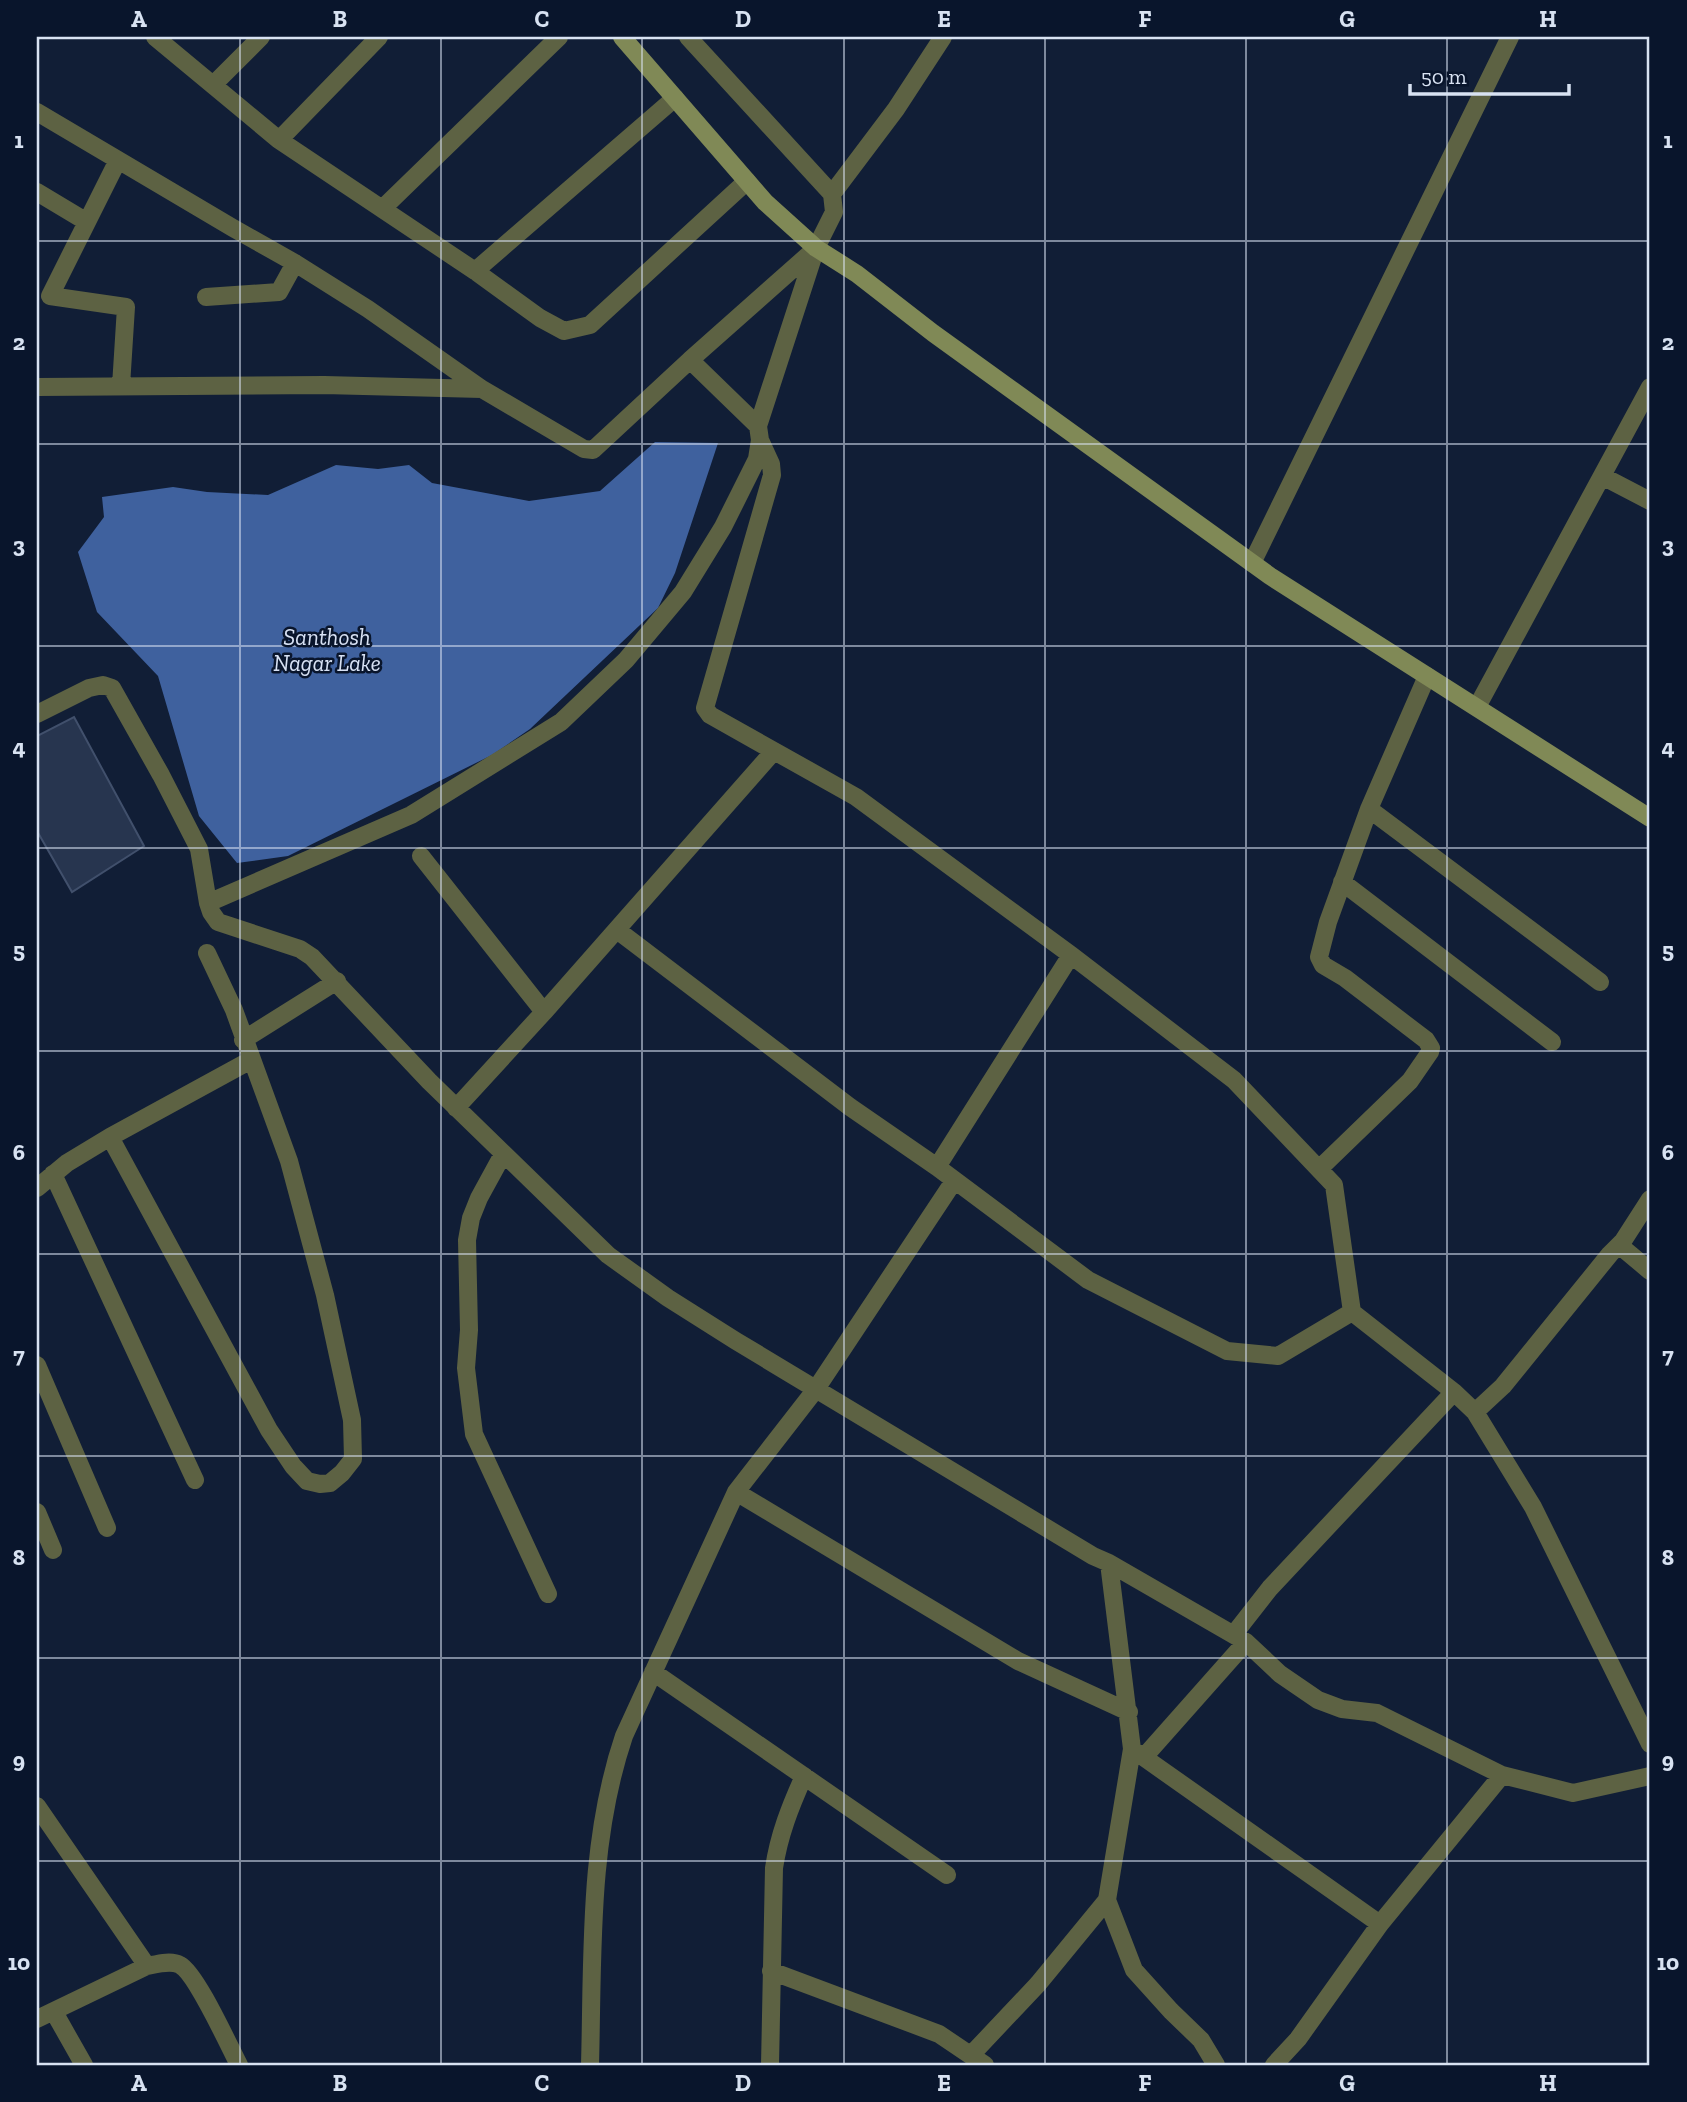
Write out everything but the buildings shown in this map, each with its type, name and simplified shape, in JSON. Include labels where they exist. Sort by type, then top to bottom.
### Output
[{"type":"street","points":[[155,37],[279,140],[475,271],[540,318],[564,331],[590,325],[747,181]]},
{"type":"street","points":[[213,85],[261,37]]},
{"type":"street","points":[[279,140],[379,37]]},
{"type":"street","points":[[382,209],[559,37]]},
{"type":"street","points":[[622,37],[765,202],[816,248],[857,274],[933,333],[1252,563],[1650,818]]},
{"type":"street","points":[[208,903],[411,815],[561,722],[626,660],[683,592],[723,527],[757,458],[759,433],[816,248],[834,212],[832,194],[688,37]]},
{"type":"street","points":[[832,194],[895,109],[943,37]]},
{"type":"street","points":[[1252,563],[1510,37]]},
{"type":"street","points":[[475,271],[674,98]]},
{"type":"street","points":[[37,112],[295,263],[368,309],[482,389],[584,450],[593,450],[816,248]]},
{"type":"street","points":[[118,160],[50,296],[126,307],[121,386]]},
{"type":"street","points":[[37,192],[86,222]]},
{"type":"street","points":[[206,297],[279,292],[295,263]]},
{"type":"street","points":[[690,360],[759,433],[771,464],[772,475],[705,708],[710,715],[856,797],[1071,955],[1234,1080],[1334,1185],[1352,1312],[1454,1392],[1475,1412],[1532,1507],[1650,1744]]},
{"type":"street","points":[[37,387],[324,385],[482,389]]},
{"type":"street","points":[[1477,708],[1650,387]]},
{"type":"street","points":[[1602,476],[1650,501]]},
{"type":"street","points":[[1319,1169],[1410,1081],[1430,1055],[1431,1048],[1426,1040],[1320,961],[1320,950],[1369,809],[1427,676]]},
{"type":"street","points":[[37,714],[89,688],[103,685],[112,688],[199,849],[208,903],[218,922],[300,949],[312,957],[429,1082],[608,1255],[668,1298],[1093,1556],[1240,1638],[1280,1674],[1318,1700],[1342,1709],[1377,1713],[1502,1775],[1573,1793],[1650,1776]]},
{"type":"street","points":[[456,1108],[774,751]]},
{"type":"street","points":[[1369,809],[1600,982]]},
{"type":"street","points":[[421,856],[544,1012]]},
{"type":"street","points":[[1342,882],[1552,1042]]},
{"type":"street","points":[[617,930],[850,1107],[937,1167],[1088,1280],[1227,1351],[1279,1356],[1352,1312]]},
{"type":"street","points":[[110,1137],[269,1430],[293,1466],[307,1480],[320,1484],[330,1482],[342,1473],[353,1459],[352,1420],[326,1295],[289,1161],[234,1010],[207,953]]},
{"type":"street","points":[[937,1167],[1071,955]]},
{"type":"street","points":[[243,1040],[337,981]]},
{"type":"street","points":[[37,1188],[52,1174],[110,1137],[251,1060]]},
{"type":"street","points":[[503,1154],[479,1198],[471,1218],[467,1240],[469,1330],[466,1368],[474,1434],[548,1594]]},
{"type":"street","points":[[52,1174],[195,1480]]},
{"type":"street","points":[[590,2065],[596,1872],[612,1770],[624,1736],[736,1492],[816,1389],[954,1181]]},
{"type":"street","points":[[1475,1412],[1503,1386],[1619,1245],[1650,1199]]},
{"type":"street","points":[[1619,1245],[1650,1271]]},
{"type":"street","points":[[37,1364],[107,1528]]},
{"type":"street","points":[[1138,1753],[1240,1638],[1270,1588],[1454,1392]]},
{"type":"street","points":[[736,1492],[1018,1661],[1129,1712]]},
{"type":"street","points":[[37,1512],[53,1550]]},
{"type":"street","points":[[771,1971],[939,2034],[978,2060],[1107,1900],[1138,1753],[1129,1712],[1109,1563]]},
{"type":"street","points":[[653,1672],[947,1875]]},
{"type":"street","points":[[1138,1753],[1380,1924]]},
{"type":"street","points":[[1274,2065],[1298,2039],[1380,1924],[1502,1775]]},
{"type":"street","points":[[770,2065],[774,1868],[779,1839],[804,1776]]},
{"type":"street","points":[[37,1806],[147,1966]]},
{"type":"street","points":[[1107,1900],[1134,1970],[1201,2040],[1216,2065]]},
{"type":"street","points":[[83,2065],[42,2015],[147,1966],[164,1962],[180,1965],[192,1976],[239,2065]]},
{"type":"water","name":"Santhosh Nagar Lake","points":[[655,442],[718,443],[675,573],[658,608],[530,729],[492,755],[288,856],[237,863],[199,816],[158,676],[97,612],[78,552],[104,517],[102,497],[173,487],[207,492],[268,495],[336,465],[378,469],[409,465],[432,483],[529,501],[600,491]]}]
